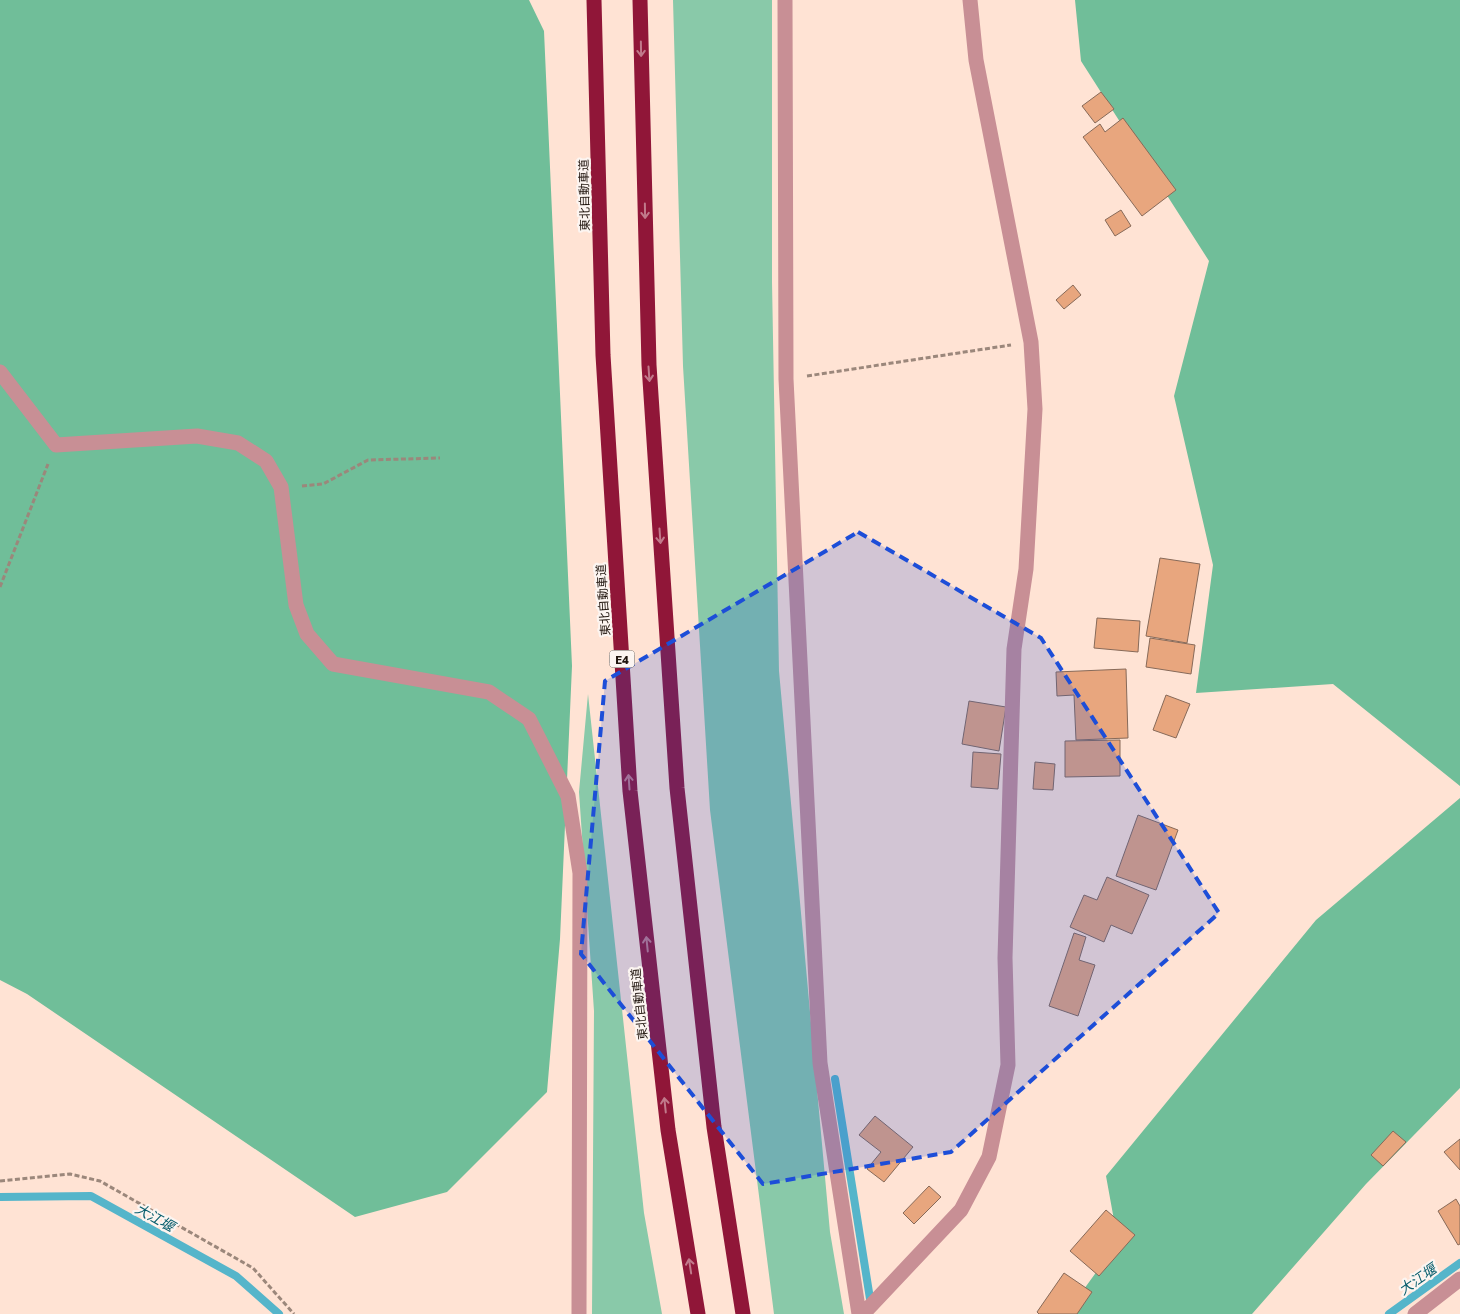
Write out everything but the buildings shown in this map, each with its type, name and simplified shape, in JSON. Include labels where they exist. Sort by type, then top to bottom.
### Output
[{"type":"highway","name":"東北自動車道","points":[[594,0],[603,355],[630,791],[668,1130],[698,1314]]},
{"type":"highway","points":[[640,0],[648,365],[677,788],[714,1127],[744,1314]]},
{"type":"street","points":[[785,0],[786,379],[820,1063],[858,1314]]},
{"type":"street","points":[[863,1314],[961,1210],[989,1157],[1008,1065],[1006,958],[1014,659],[1026,569],[1035,418],[1031,342],[976,60],[970,0]]},
{"type":"street","points":[[0,372],[56,445],[197,436],[238,444],[266,461],[281,487],[296,605],[307,634],[332,664],[489,692],[529,719],[568,796],[580,873],[579,1314]]},
{"type":"street","points":[[1415,1314],[1460,1278]]},
{"type":"path","points":[[786,379],[1031,342]]},
{"type":"path","points":[[0,587],[56,445]]},
{"type":"path","points":[[281,487],[323,484],[368,460],[440,458]]},
{"type":"path","points":[[0,1181],[70,1174],[100,1181],[254,1268],[294,1314]]},
{"type":"highlighted area","points":[[858,532],[1041,638],[1219,913],[951,1152],[763,1184],[581,954],[605,681]]},
{"type":"green space","points":[[0,0],[529,0],[544,31],[572,666],[560,939],[547,1092],[447,1192],[355,1217],[27,994],[0,980]]},
{"type":"green space","points":[[673,0],[772,0],[772,282],[779,671],[830,1232],[844,1314],[774,1314],[710,810],[683,366]]},
{"type":"green space","points":[[1075,0],[1460,0],[1460,786],[1333,684],[1196,693],[1213,565],[1174,396],[1209,261],[1081,61]]},
{"type":"green space","points":[[588,694],[644,1213],[662,1314],[592,1314],[594,1011],[579,792]]},
{"type":"green space","points":[[1460,798],[1460,1088],[1366,1184],[1252,1314],[1066,1314],[1118,1242],[1106,1176],[1316,920]]},
{"type":"waterway","points":[[835,1079],[871,1305]]},
{"type":"waterway","name":"大江堰","points":[[0,1197],[91,1196],[236,1276],[279,1314]]},
{"type":"waterway","name":"大江堰","points":[[1389,1314],[1460,1263]]}]
